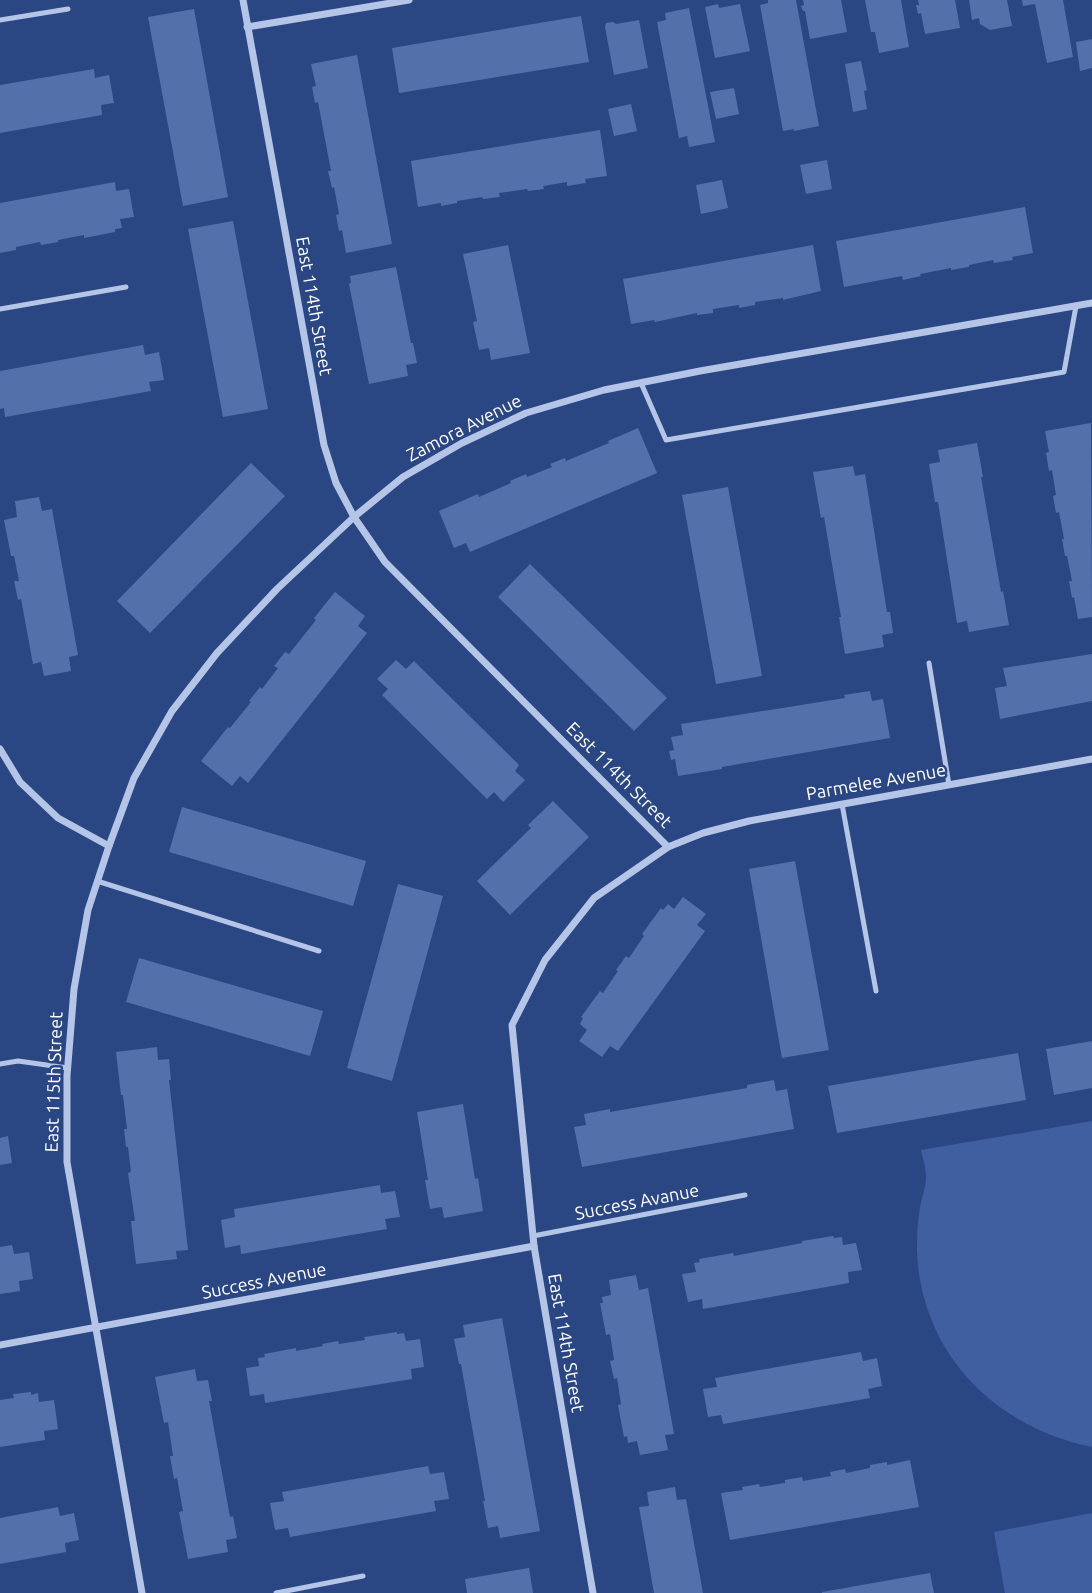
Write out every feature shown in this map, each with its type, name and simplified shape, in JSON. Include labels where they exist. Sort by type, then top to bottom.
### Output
[{"type":"street","name":"East 114th Street","points":[[243,0],[324,445],[336,482],[354,517],[385,562],[668,847],[594,898],[545,960],[512,1025],[534,1246],[593,1593]]},
{"type":"street","points":[[247,27],[409,0]]},
{"type":"street","name":"Zamora Avenue","points":[[109,846],[134,778],[172,711],[216,653],[277,589],[354,517],[403,477],[462,443],[526,413],[604,390],[1092,303]]},
{"type":"street","points":[[0,749],[20,782],[58,818],[109,846]]},
{"type":"street","name":"Parmelee Avenue","points":[[668,847],[703,833],[749,821],[1092,759]]},
{"type":"street","name":"East 115th Street","points":[[109,846],[88,910],[74,989],[68,1068],[67,1162],[142,1593]]},
{"type":"street","name":"Success Avenue","points":[[0,1345],[534,1246]]},
{"type":"lane","points":[[0,20],[68,9]]},
{"type":"lane","points":[[0,309],[126,287]]},
{"type":"lane","points":[[641,383],[666,440],[1064,372],[1076,306]]},
{"type":"lane","points":[[929,663],[949,785]]},
{"type":"lane","points":[[842,804],[876,991]]},
{"type":"lane","points":[[97,881],[318,951]]},
{"type":"lane","points":[[0,1064],[18,1060],[68,1068]]},
{"type":"lane","name":"Success Avanue","points":[[533,1236],[745,1195]]},
{"type":"lane","points":[[276,1593],[363,1576]]},
{"type":"shaded area","points":[[1092,1121],[1092,1447],[1057,1437],[1024,1422],[995,1403],[969,1380],[948,1353],[932,1322],[922,1288],[917,1251],[918,1219],[926,1177],[921,1150]]},
{"type":"shaded area","points":[[1092,1513],[1092,1593],[1005,1593],[994,1532]]},
{"type":"building","points":[[768,0],[796,0],[819,126],[783,131],[760,5],[768,3]]},
{"type":"building","points":[[803,0],[841,0],[847,32],[810,39],[805,11],[801,6],[804,5]]},
{"type":"building","points":[[865,0],[901,0],[909,47],[879,53],[875,32],[871,32]]},
{"type":"building","points":[[918,0],[955,0],[960,28],[925,34],[921,13],[918,14],[916,5],[919,5]]},
{"type":"building","points":[[969,0],[1007,0],[1012,26],[990,30],[980,24],[979,18],[972,20]]},
{"type":"building","points":[[1022,0],[1063,0],[1073,57],[1047,63],[1035,4],[1023,6]]},
{"type":"building","points":[[718,4],[719,8],[740,4],[750,51],[715,58],[705,7]]},
{"type":"building","points":[[689,8],[715,142],[689,147],[687,136],[679,138],[657,22],[666,20],[665,13]]},
{"type":"building","points":[[194,9],[228,197],[183,206],[148,17]]},
{"type":"building","points":[[581,16],[589,62],[399,93],[392,48]]},
{"type":"building","points":[[639,20],[648,68],[614,75],[606,23]]},
{"type":"building","points":[[1092,39],[1092,68],[1080,71],[1076,42]]},
{"type":"building","points":[[357,55],[392,244],[346,253],[336,215],[339,214],[328,171],[331,171],[318,102],[315,103],[312,87],[316,86],[311,64]]},
{"type":"building","points":[[861,61],[867,90],[864,91],[867,109],[853,112],[845,64]]},
{"type":"building","points":[[94,69],[95,78],[109,75],[114,103],[101,105],[102,115],[0,133],[0,85]]},
{"type":"building","points":[[734,88],[739,114],[716,119],[710,92]]},
{"type":"building","points":[[631,104],[637,131],[614,136],[608,109]]},
{"type":"building","points":[[600,130],[607,176],[585,179],[586,183],[567,186],[567,182],[543,186],[544,189],[499,193],[500,197],[482,197],[441,206],[441,203],[418,207],[411,161]]},
{"type":"building","points":[[827,160],[832,189],[806,194],[800,165]]},
{"type":"building","points":[[722,180],[728,208],[701,214],[696,185]]},
{"type":"building","points":[[115,182],[116,191],[129,189],[134,217],[120,219],[122,228],[84,238],[84,235],[41,245],[40,242],[0,253],[0,203]]},
{"type":"building","points":[[1025,207],[1033,253],[1012,257],[1013,260],[994,263],[993,260],[969,267],[920,274],[921,276],[903,280],[902,276],[844,287],[836,241]]},
{"type":"building","points":[[233,221],[268,409],[223,417],[188,229]]},
{"type":"building","points":[[508,245],[530,353],[491,360],[489,348],[479,350],[473,322],[477,321],[463,254]]},
{"type":"building","points":[[813,245],[821,291],[783,300],[755,302],[755,305],[739,308],[739,305],[713,309],[713,313],[697,313],[631,324],[623,279]]},
{"type":"building","points":[[396,267],[417,363],[406,365],[408,376],[369,384],[349,284],[350,276]]},
{"type":"building","points":[[143,345],[145,355],[159,352],[164,380],[149,382],[151,391],[5,417],[4,408],[0,409],[0,371]]},
{"type":"building","points":[[1091,423],[1092,617],[1078,619],[1074,597],[1072,598],[1069,581],[1072,581],[1065,556],[1059,512],[1056,513],[1053,496],[1056,495],[1052,470],[1049,471],[1045,431]]},
{"type":"building","points":[[638,428],[657,473],[470,552],[466,543],[454,548],[439,511],[478,494],[479,497],[526,474],[527,477],[552,467],[550,464],[565,458],[566,461]]},
{"type":"building","points":[[977,443],[1001,592],[1003,591],[1009,625],[969,632],[967,621],[957,623],[938,502],[935,502],[929,464],[940,462],[938,450]]},
{"type":"building","points":[[251,463],[285,496],[150,633],[117,601]]},
{"type":"building","points":[[853,466],[855,476],[865,474],[887,612],[890,612],[893,633],[882,635],[884,647],[845,654],[824,517],[821,518],[813,472]]},
{"type":"building","points":[[728,487],[762,676],[716,684],[682,495]]},
{"type":"building","points":[[39,497],[42,511],[52,509],[78,655],[69,657],[71,671],[44,676],[41,662],[33,664],[21,599],[18,600],[14,581],[19,581],[14,556],[11,556],[4,520],[17,517],[15,501]]},
{"type":"building","points":[[530,564],[667,698],[634,731],[498,597]]},
{"type":"building","points":[[335,592],[365,616],[358,626],[367,633],[248,783],[240,776],[232,786],[201,761],[251,702],[249,701],[260,687],[262,689],[278,668],[274,666],[285,652],[289,654]]},
{"type":"building","points":[[1092,654],[1092,701],[1000,719],[995,688],[1007,686],[1003,668]]},
{"type":"building","points":[[396,660],[406,669],[414,661],[519,765],[515,771],[525,780],[503,802],[494,792],[487,799],[382,695],[388,689],[377,679]]},
{"type":"building","points":[[870,691],[872,701],[883,699],[890,738],[678,776],[675,759],[671,760],[669,751],[674,750],[671,737],[683,735],[681,724],[845,698],[844,695]]},
{"type":"building","points":[[553,801],[589,837],[510,915],[477,881],[531,828],[528,825]]},
{"type":"building","points":[[182,807],[366,861],[353,906],[169,852]]},
{"type":"building","points":[[795,861],[829,1050],[782,1058],[749,869]]},
{"type":"building","points":[[398,884],[443,896],[392,1081],[347,1068]]},
{"type":"building","points":[[683,897],[706,914],[697,925],[705,931],[618,1051],[610,1046],[602,1057],[579,1041],[587,1030],[580,1024],[583,1018],[581,1017],[600,991],[603,993],[626,956],[629,958],[661,908],[663,910],[668,904],[674,909]]},
{"type":"building","points":[[139,958],[323,1011],[310,1056],[126,1002]]},
{"type":"building","points":[[1092,1041],[1092,1088],[1054,1095],[1046,1049]]},
{"type":"building","points":[[157,1047],[158,1060],[169,1059],[188,1250],[176,1251],[177,1259],[136,1264],[131,1221],[135,1221],[128,1173],[131,1172],[124,1129],[127,1129],[116,1052]]},
{"type":"building","points":[[1018,1053],[1026,1100],[837,1133],[828,1086]]},
{"type":"building","points":[[774,1080],[776,1091],[787,1089],[794,1129],[582,1167],[574,1127],[586,1125],[584,1114],[610,1109],[610,1112],[747,1088],[747,1085]]},
{"type":"building","points":[[463,1104],[483,1211],[444,1218],[442,1207],[430,1209],[417,1112]]},
{"type":"building","points":[[8,1136],[12,1163],[0,1165],[0,1138]]},
{"type":"building","points":[[380,1185],[381,1193],[395,1191],[400,1217],[385,1219],[387,1229],[241,1254],[240,1245],[225,1248],[221,1220],[235,1217],[234,1209]]},
{"type":"building","points":[[833,1236],[842,1237],[843,1245],[856,1243],[862,1270],[848,1272],[849,1283],[703,1309],[702,1299],[688,1302],[682,1274],[696,1272],[694,1263],[700,1262],[699,1259],[733,1253],[734,1256]]},
{"type":"building","points":[[12,1245],[14,1254],[29,1252],[33,1279],[19,1281],[20,1291],[0,1294],[0,1247]]},
{"type":"building","points":[[636,1275],[639,1290],[648,1288],[674,1434],[665,1435],[668,1450],[640,1455],[637,1441],[628,1443],[627,1436],[624,1437],[618,1405],[621,1404],[617,1378],[614,1379],[610,1361],[614,1360],[610,1334],[606,1335],[600,1303],[603,1303],[602,1297],[611,1295],[609,1280]]},
{"type":"building","points":[[502,1318],[540,1531],[500,1538],[498,1526],[488,1528],[461,1364],[454,1339],[465,1337],[463,1325]]},
{"type":"building","points":[[404,1333],[406,1341],[420,1339],[424,1367],[411,1369],[412,1379],[265,1403],[264,1394],[250,1396],[246,1368],[259,1366],[258,1358],[265,1357],[264,1354],[296,1348],[296,1351],[338,1341],[339,1344],[365,1340],[364,1337]]},
{"type":"building","points":[[861,1352],[863,1361],[877,1358],[882,1386],[868,1389],[870,1398],[723,1424],[721,1415],[708,1417],[703,1389],[717,1387],[715,1378]]},
{"type":"building","points":[[195,1369],[197,1381],[208,1380],[212,1401],[209,1401],[230,1517],[233,1516],[237,1538],[226,1540],[228,1552],[188,1559],[179,1512],[183,1511],[170,1456],[173,1456],[168,1422],[164,1423],[155,1377]]},
{"type":"building","points":[[31,1392],[31,1395],[38,1393],[39,1402],[54,1400],[58,1429],[44,1431],[45,1440],[0,1447],[0,1400],[14,1398],[13,1394]]},
{"type":"building","points":[[910,1460],[919,1507],[730,1540],[721,1493],[743,1490],[742,1487],[759,1484],[760,1487],[785,1483],[785,1480],[802,1477],[803,1481],[831,1476],[830,1472],[845,1469],[846,1473],[870,1468],[870,1465],[887,1462],[887,1465]]},
{"type":"building","points":[[428,1466],[430,1474],[444,1472],[449,1499],[434,1501],[436,1511],[290,1537],[288,1528],[275,1530],[270,1503],[284,1501],[282,1492]]},
{"type":"building","points":[[675,1487],[677,1500],[686,1499],[703,1593],[654,1593],[639,1507],[649,1506],[647,1492]]},
{"type":"building","points":[[58,1507],[60,1516],[74,1513],[79,1540],[65,1543],[66,1552],[0,1564],[0,1518]]},
{"type":"building","points":[[529,1568],[533,1593],[467,1593],[465,1579]]},
{"type":"building","points":[[930,1573],[934,1593],[822,1593],[822,1592]]}]
